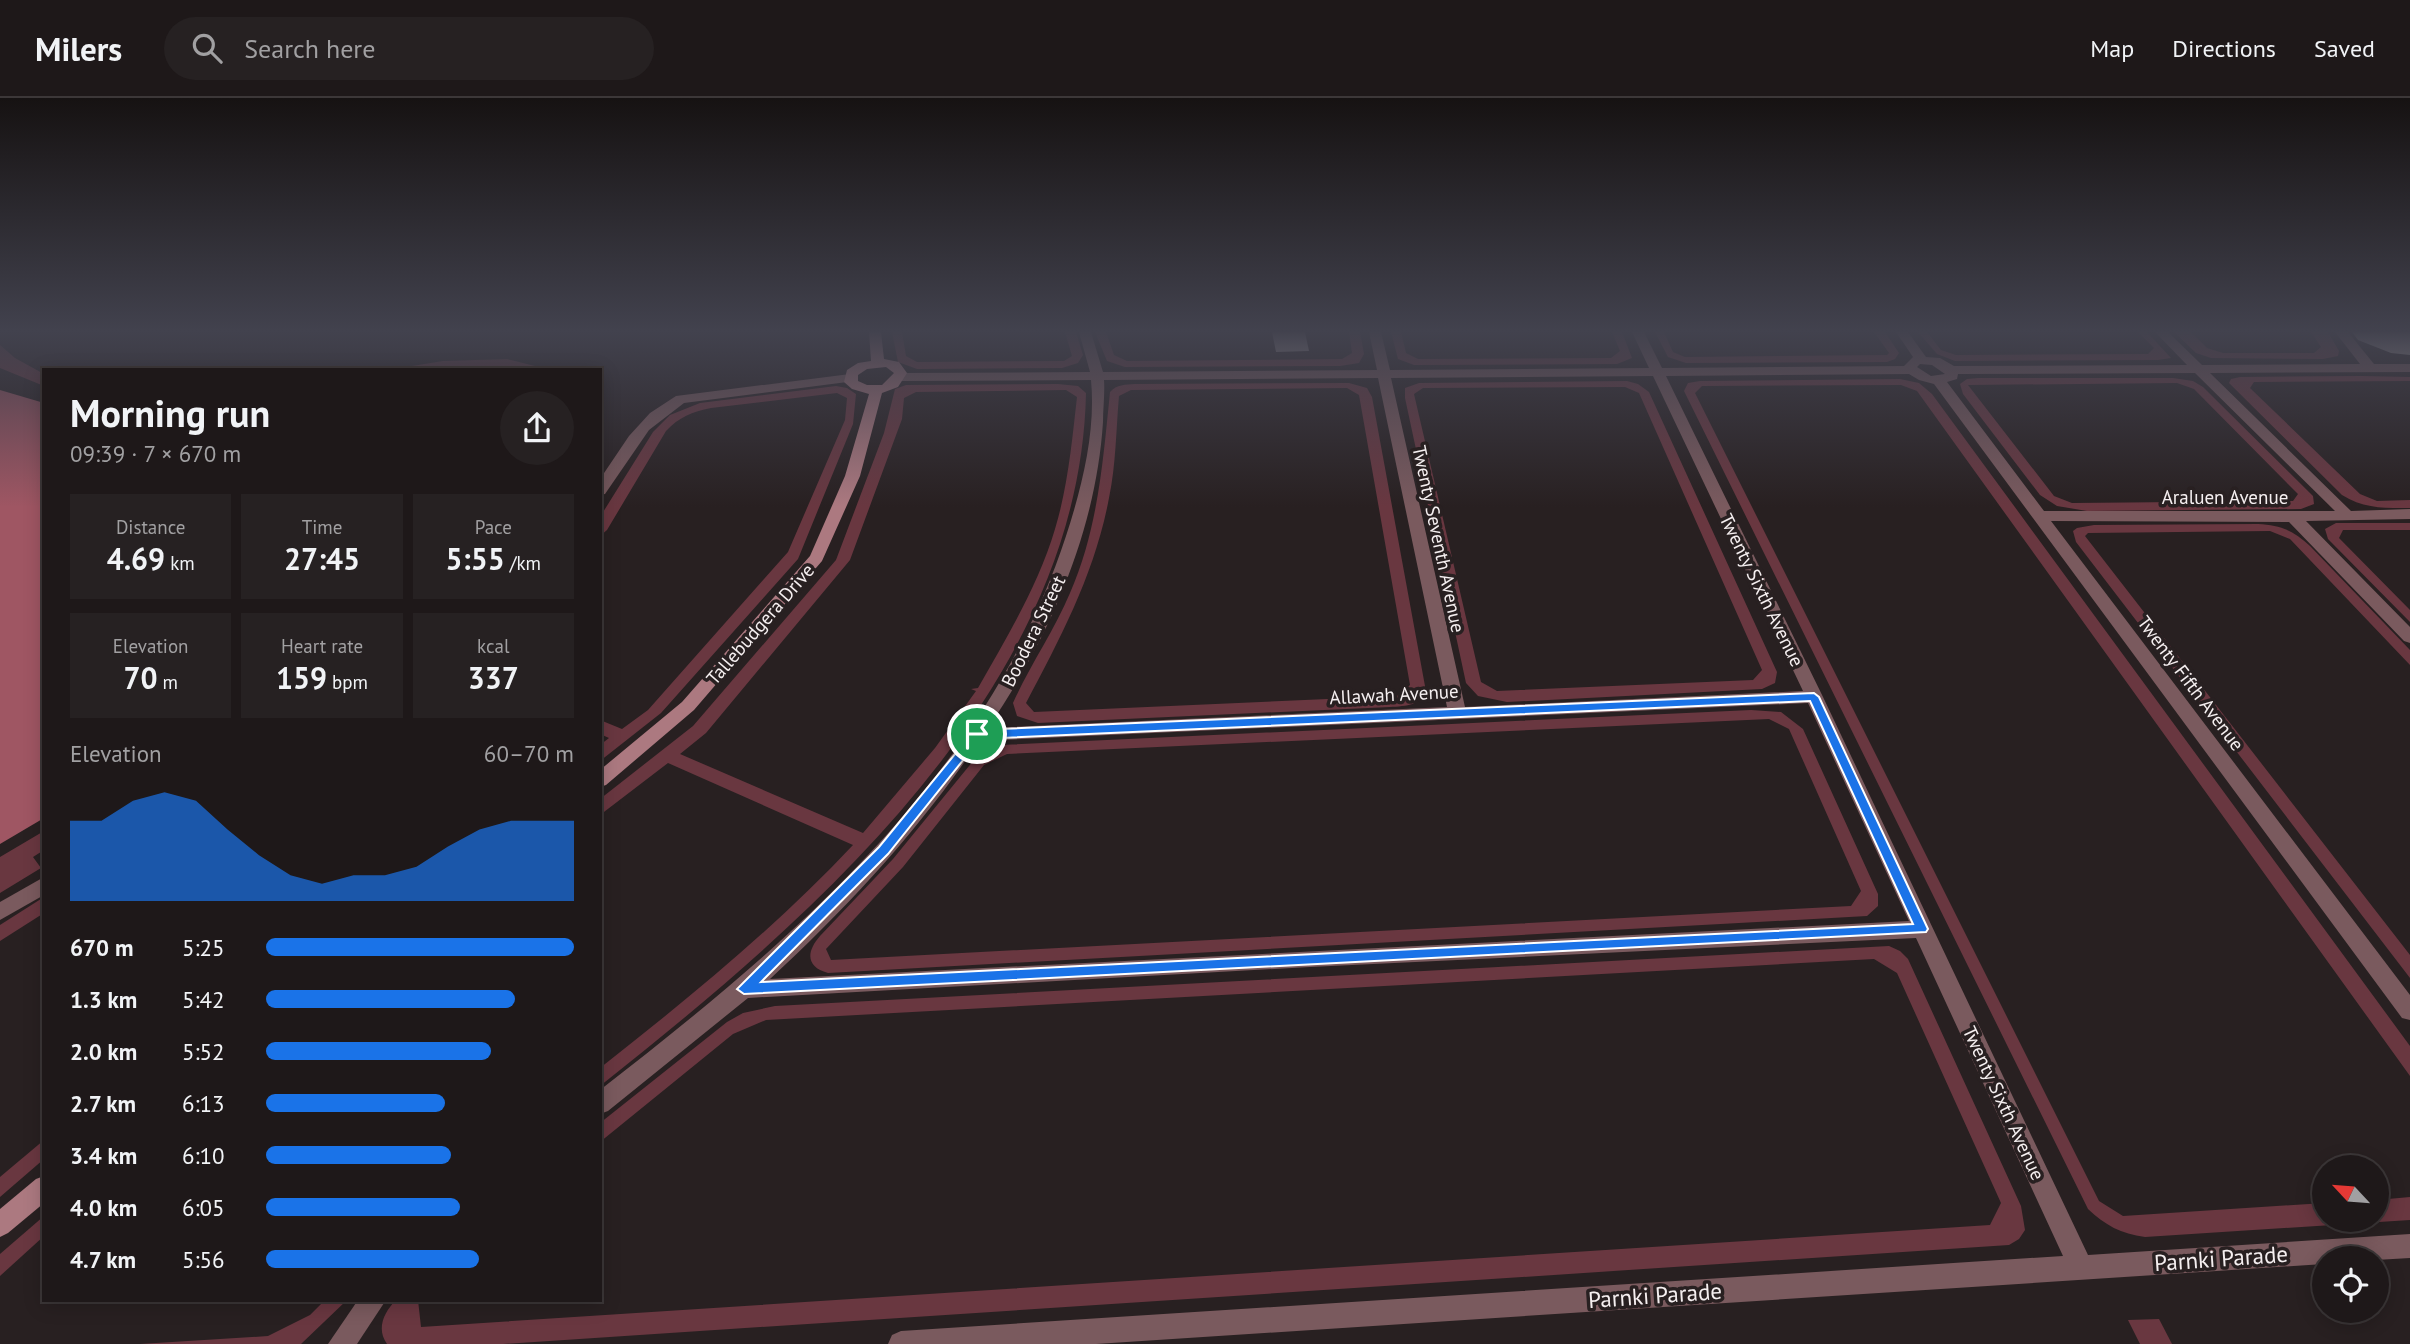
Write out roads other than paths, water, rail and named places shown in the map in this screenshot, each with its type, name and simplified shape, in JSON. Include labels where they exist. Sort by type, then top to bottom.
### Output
[{"type":"street","points":[[602,488],[642,426],[674,402],[698,395],[739,390]]},
{"type":"street","name":"Tallebudgera Drive","points":[[602,778],[688,706],[817,558],[832,527],[869,428],[876,390]]},
{"type":"street","name":"Boodera Street","points":[[602,1102],[744,989],[792,945],[884,850],[977,734],[1036,631],[1071,549],[1090,472],[1096,390]]},
{"type":"street","name":"Twenty Seventh Avenue","points":[[1387,390],[1457,712]]},
{"type":"street","name":"Twenty Sixth Avenue","points":[[1666,390],[1814,697],[2081,1267]]},
{"type":"street","name":"Twenty Fifth Avenue","points":[[1955,390],[2039,516],[2410,1011]]},
{"type":"street","points":[[2220,390],[2346,514]]},
{"type":"street","name":"Araluen Avenue","points":[[2039,516],[2293,517],[2410,514]]},
{"type":"street","points":[[2293,517],[2410,637]]},
{"type":"street","name":"Allawah Avenue","points":[[977,734],[1814,697]]},
{"type":"street","points":[[0,912],[42,886]]},
{"type":"street","points":[[744,989],[1296,958],[1922,929]]},
{"type":"street","points":[[0,1225],[42,1189]]},
{"type":"street","name":"Parnki Parade","points":[[901,1344],[2410,1246]]},
{"type":"street","points":[[341,1344],[372,1302]]}]
